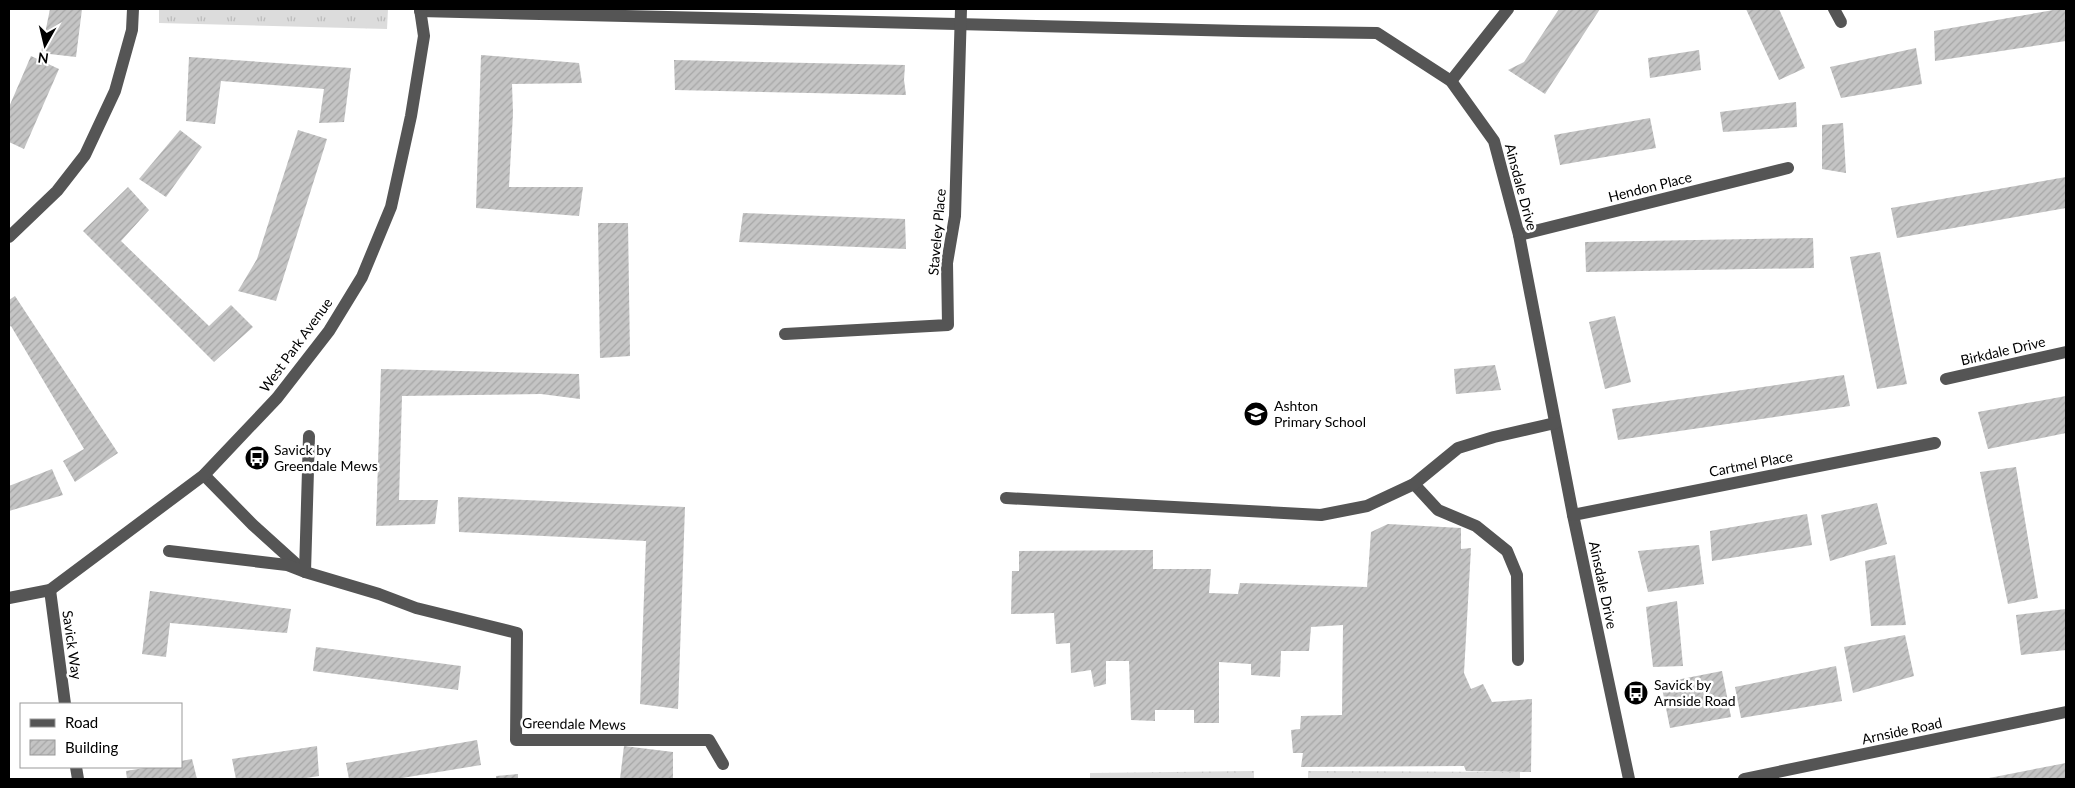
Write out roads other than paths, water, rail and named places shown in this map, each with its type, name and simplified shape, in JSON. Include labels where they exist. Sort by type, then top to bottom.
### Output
[{"type":"street","points":[[9,237],[56,191],[85,155],[115,91],[132,30],[134,9]]},
{"type":"street","name":"Staveley Place","points":[[785,334],[948,326],[947,263],[955,216],[961,9]]},
{"type":"street","points":[[1450,82],[1508,9]]},
{"type":"street","points":[[1834,9],[1841,22]]},
{"type":"street","name":"Ainsdale Drive","points":[[420,10],[1377,33],[1450,82],[1494,141],[1519,235],[1573,515],[1629,779]]},
{"type":"street","name":"West Park Avenue","points":[[9,598],[50,590],[204,476],[277,398],[329,330],[362,277],[391,208],[411,116],[424,36],[420,10]]},
{"type":"street","name":"Hendon Place","points":[[1519,235],[1788,168]]},
{"type":"street","name":"Birkdale Drive","points":[[1946,379],[2066,352]]},
{"type":"street","points":[[1006,498],[1321,515],[1367,506],[1414,484],[1458,448],[1494,437],[1555,424]]},
{"type":"street","points":[[305,572],[309,436]]},
{"type":"street","name":"Cartmel Place","points":[[1573,515],[1935,443]]},
{"type":"street","points":[[204,476],[253,525],[305,572]]},
{"type":"street","points":[[1414,484],[1438,510],[1476,526],[1507,551],[1517,575],[1518,660]]},
{"type":"street","points":[[169,551],[287,565],[305,572]]},
{"type":"street","name":"Greendale Mews","points":[[305,572],[379,594],[416,608],[517,632],[516,740],[709,740],[722,764]]},
{"type":"street","name":"Savick Way","points":[[50,590],[66,703]]},
{"type":"street","name":"Arnside Road","points":[[1744,779],[2066,712]]},
{"type":"place","name":"Ashton Primary School","points":[[1256,414]]},
{"type":"place","name":"Savick by Greendale Mews","points":[[257,458]]},
{"type":"place","name":"Savick by Arnside Road","points":[[1636,693]]}]
